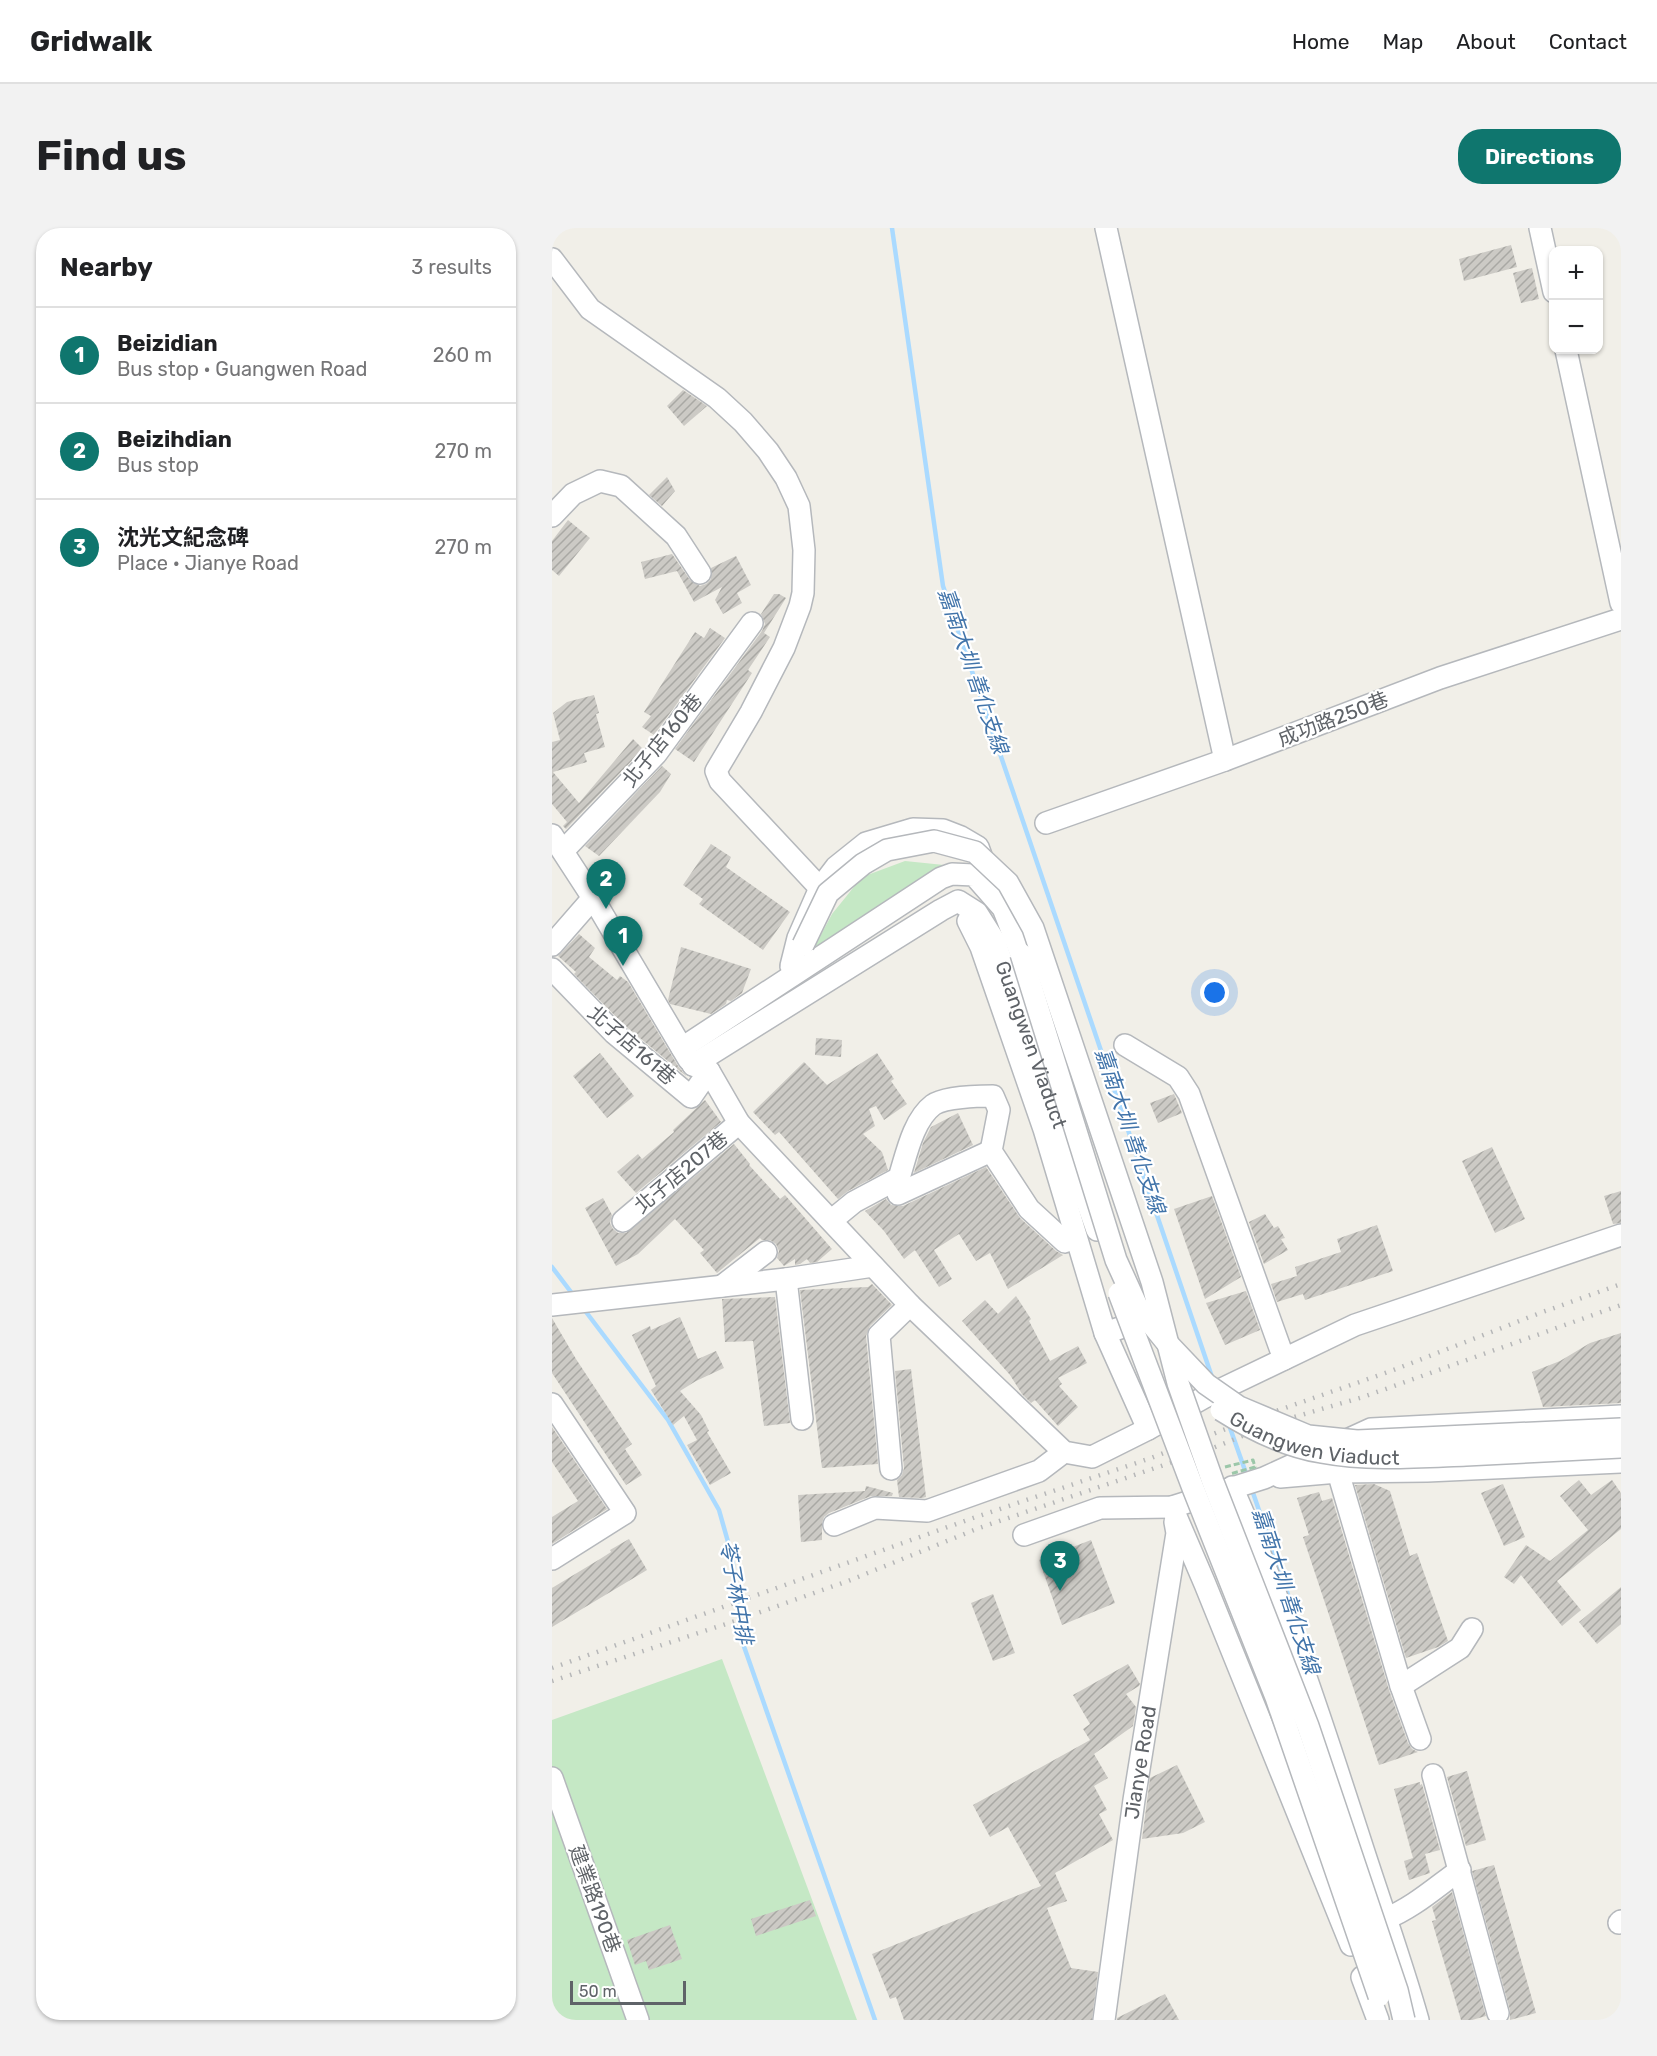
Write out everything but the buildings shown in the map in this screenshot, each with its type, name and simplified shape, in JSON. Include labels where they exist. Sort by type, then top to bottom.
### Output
[{"type":"street","points":[[1106,228],[1225,760]]},
{"type":"street","points":[[1540,228],[1549,269]]},
{"type":"street","points":[[552,259],[590,309],[717,398],[743,422],[768,451],[786,478],[799,506],[804,550],[803,592],[800,606],[784,648],[751,712],[716,771],[720,781],[820,888]]},
{"type":"street","points":[[1567,354],[1621,603]]},
{"type":"street","points":[[552,516],[573,494],[600,481],[621,486],[676,537],[700,573]]},
{"type":"street","name":"成功路250巷","points":[[1046,823],[1225,760],[1440,678],[1621,619]]},
{"type":"street","name":"北子店160巷","points":[[558,843],[656,754],[752,623]]},
{"type":"street","points":[[791,966],[798,938],[820,888],[836,867],[866,843],[913,829],[943,830],[978,847],[1010,876],[1035,915],[1152,1251],[1167,1303],[1165,1314],[1105,1333]]},
{"type":"street","points":[[781,985],[828,893],[863,864],[887,850],[934,841],[975,852],[1008,883],[1033,928],[1149,1270],[1178,1383],[1213,1482],[1308,1725],[1397,1990],[1404,2020]]},
{"type":"street","points":[[558,843],[694,1062],[738,1123],[910,1305],[1064,1452],[1092,1456],[1148,1429],[1203,1398],[1355,1325],[1621,1235]]},
{"type":"street","name":"Guangwen Viaduct","points":[[978,847],[1021,954],[1116,1260],[1137,1306],[1168,1344],[1206,1384],[1239,1407],[1308,1436],[1347,1440],[1621,1429]]},
{"type":"street","points":[[694,1062],[781,985],[941,878],[952,874],[974,875],[1003,908]]},
{"type":"street","points":[[552,945],[593,898]]},
{"type":"street","points":[[694,1062],[958,901],[981,947],[1044,1129],[1105,1333],[1148,1429]]},
{"type":"street","name":"Guangwen Viaduct","points":[[958,901],[977,914],[994,940],[1117,1287],[1128,1311],[1152,1344],[1210,1403],[1246,1426],[1277,1440],[1319,1452],[1370,1458],[1621,1447]]},
{"type":"street","name":"北子店161巷","points":[[552,969],[614,1033],[691,1097],[694,1062]]},
{"type":"street","points":[[1125,1045],[1178,1077],[1189,1094],[1284,1359]]},
{"type":"street","points":[[991,1151],[898,1194],[899,1178],[913,1130],[933,1105],[963,1097],[993,1095],[999,1110],[991,1151],[1029,1209],[1065,1242]]},
{"type":"street","name":"北子店207巷","points":[[623,1221],[738,1123]]},
{"type":"street","points":[[832,1220],[854,1202],[899,1178]]},
{"type":"street","points":[[722,1286],[766,1252]]},
{"type":"street","points":[[560,1304],[786,1279],[873,1266]]},
{"type":"street","points":[[786,1279],[801,1419]]},
{"type":"street","points":[[1117,1287],[1193,1488],[1276,1697],[1386,2020]]},
{"type":"street","points":[[891,1469],[879,1335],[910,1305]]},
{"type":"street","points":[[552,1404],[625,1513],[552,1559]]},
{"type":"street","points":[[1024,1535],[1100,1508],[1172,1507],[1264,1478],[1371,1429],[1621,1416]]},
{"type":"street","points":[[1328,1449],[1338,1472],[1401,1686],[1420,1739]]},
{"type":"street","points":[[834,1525],[874,1508],[927,1511],[1039,1471],[1064,1452]]},
{"type":"street","points":[[1264,1478],[1338,1472],[1427,1471],[1621,1462]]},
{"type":"street","points":[[1232,1487],[1262,1554],[1391,1917],[1418,2020]]},
{"type":"street","points":[[1172,1507],[1344,1924],[1378,2020]]},
{"type":"street","name":"Jianye Road","points":[[1104,2020],[1134,1800],[1177,1533],[1172,1507]]},
{"type":"street","points":[[1205,1584],[1262,1554]]},
{"type":"street","points":[[1401,1686],[1460,1648],[1472,1629]]},
{"type":"street","points":[[1433,1776],[1498,2013]]},
{"type":"street","name":"建業路190巷","points":[[552,1778],[638,2020]]},
{"type":"street","points":[[1391,1917],[1460,1869]]},
{"type":"green space","points":[[905,861],[944,865],[814,948],[832,914],[862,877]]},
{"type":"green space","points":[[722,1659],[857,2020],[552,2020],[552,1720]]},
{"type":"waterway","name":"嘉南大圳 善化支線","points":[[892,228],[943,586],[1213,1380]]},
{"type":"waterway","name":"苓子林中排","points":[[552,1267],[574,1296]]},
{"type":"waterway","name":"苓子林中排","points":[[583,1308],[668,1420],[719,1510],[732,1556],[741,1638],[875,2020]]},
{"type":"waterway","name":"嘉南大圳 善化支線","points":[[1229,1425],[1247,1476]]},
{"type":"waterway","name":"嘉南大圳 善化支線","points":[[1251,1487],[1295,1615]]},
{"type":"railway","points":[[552,1668],[973,1518],[1151,1458],[1621,1284]]},
{"type":"railway","points":[[552,1681],[735,1621],[848,1581],[979,1528],[1208,1450],[1277,1422],[1363,1397],[1621,1305]]},
{"type":"place","name":"Beizihdian","points":[[606,909]]},
{"type":"place","name":"Beizidian","points":[[623,966]]},
{"type":"place","name":"沈光文紀念碑","points":[[1060,1591]]}]
